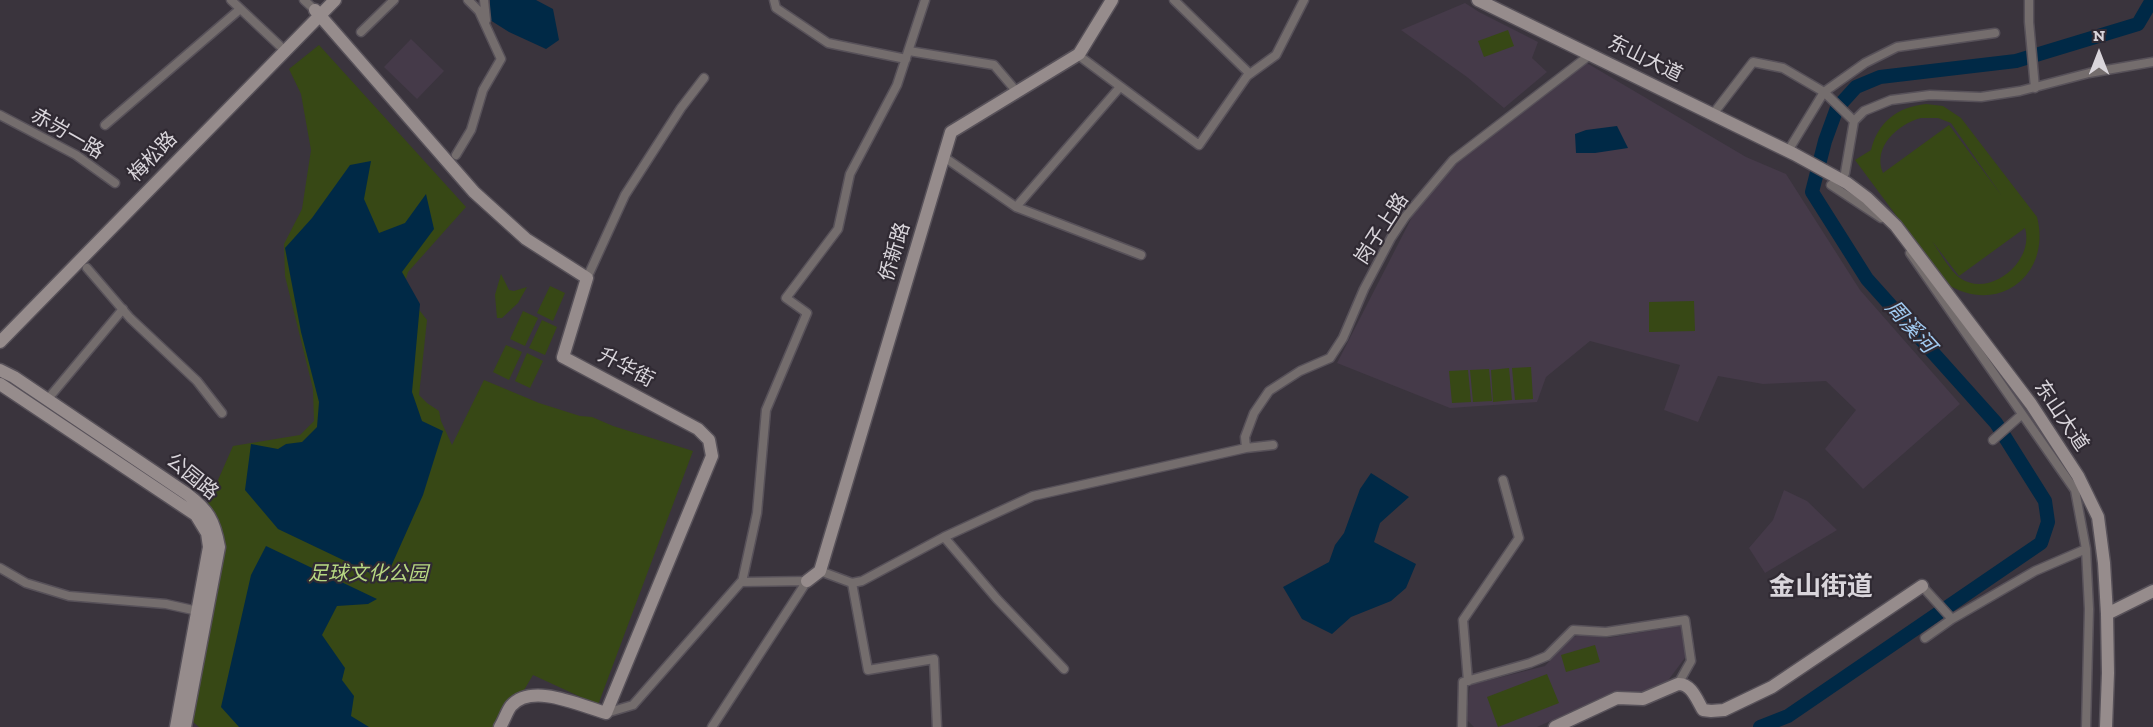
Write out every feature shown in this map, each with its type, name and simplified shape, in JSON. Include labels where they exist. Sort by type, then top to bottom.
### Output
[{"type":"main road","name":"梅松路","points":[[0,334],[325,0]]},
{"type":"main road","name":"梅松路","points":[[0,342],[334,0]]},
{"type":"main road","name":"侨新路","points":[[820,571],[951,132],[1078,55],[1112,0]]},
{"type":"main road","name":"东山大道","points":[[1478,0],[1846,178],[1896,226],[2031,404],[2078,476],[2098,517],[2107,614],[2106,727]]},
{"type":"main road","points":[[315,10],[474,192],[526,239],[588,278]]},
{"type":"main road","name":"升华街","points":[[588,278],[563,357],[698,429],[709,440],[712,456],[606,713]]},
{"type":"main road","name":"公园路","points":[[0,370],[14,377],[203,506],[215,527],[219,547],[186,727]]},
{"type":"main road","name":"公园路","points":[[0,384],[196,515],[207,532],[209,547],[176,727]]},
{"type":"main road","points":[[807,581],[820,571]]},
{"type":"main road","points":[[1555,727],[1617,698],[1643,699],[1678,684],[1688,686],[1703,710],[1724,710],[1772,687],[1922,586]]},
{"type":"main road","points":[[2107,614],[2153,591]]},
{"type":"main road","points":[[500,727],[511,705],[526,696],[545,694],[606,713]]},
{"type":"street","points":[[231,0],[239,10],[280,46]]},
{"type":"street","points":[[304,0],[315,10]]},
{"type":"street","points":[[361,32],[394,0]]},
{"type":"street","points":[[456,155],[471,129],[483,90],[501,59],[478,11],[468,0]]},
{"type":"street","points":[[484,0],[487,28]]},
{"type":"street","points":[[774,0],[776,8],[828,43],[994,65],[1017,92]]},
{"type":"street","points":[[606,713],[633,705],[742,582],[757,513],[766,410],[807,313],[786,298],[838,229],[850,174],[897,85],[926,0]]},
{"type":"street","points":[[1174,0],[1250,74]]},
{"type":"street","points":[[1078,55],[1199,145],[1250,74],[1276,55],[1304,0]]},
{"type":"street","points":[[2029,0],[2035,84]]},
{"type":"street","points":[[105,125],[239,10]]},
{"type":"street","points":[[1791,152],[1825,94],[1865,63],[1897,47],[1995,33]]},
{"type":"street","name":"岗子上路","points":[[1246,448],[1245,437],[1254,413],[1269,391],[1300,371],[1330,358],[1343,338],[1364,289],[1391,238],[1405,217],[1453,160],[1591,54]]},
{"type":"street","points":[[1713,114],[1753,62],[1783,68],[1825,94],[1852,118]]},
{"type":"street","points":[[1852,118],[1891,100],[1930,94],[1981,97],[2089,73],[2153,62]]},
{"type":"street","points":[[588,278],[625,195],[681,108],[704,78]]},
{"type":"street","points":[[1016,207],[1120,87]]},
{"type":"street","name":"赤岃一路","points":[[0,115],[76,155],[115,183]]},
{"type":"street","points":[[1846,178],[1852,118]]},
{"type":"street","points":[[944,157],[1016,207],[1141,255]]},
{"type":"street","points":[[1831,185],[1879,216],[1898,234],[2075,490],[2086,549],[2089,609],[2086,727]]},
{"type":"street","points":[[87,268],[123,309],[197,381],[222,413]]},
{"type":"street","points":[[52,394],[123,309]]},
{"type":"street","points":[[1993,440],[2019,417]]},
{"type":"street","points":[[820,571],[852,583],[862,581],[944,537],[1033,496],[1246,448],[1273,445]]},
{"type":"street","points":[[1468,681],[1463,620],[1519,538],[1503,480]]},
{"type":"street","points":[[944,537],[1064,669]]},
{"type":"street","points":[[1925,638],[2035,571],[2086,549]]},
{"type":"street","points":[[0,568],[26,583],[69,596],[166,604],[208,613]]},
{"type":"street","points":[[742,582],[807,581]]},
{"type":"street","points":[[712,727],[807,581]]},
{"type":"street","points":[[852,583],[868,670],[934,659],[937,727]]},
{"type":"street","points":[[1922,586],[1952,620]]},
{"type":"street","points":[[1462,727],[1463,682],[1547,656],[1573,630],[1606,632],[1685,620],[1691,661],[1678,684]]},
{"type":"shaded area","points":[[1465,3],[1538,42],[1532,58],[1547,72],[1504,108],[1467,77],[1401,30]]},
{"type":"shaded area","points":[[411,39],[444,71],[417,99],[384,67]]},
{"type":"shaded area","points":[[1585,62],[1746,157],[1786,174],[1860,290],[1960,404],[1863,489],[1825,449],[1856,410],[1826,381],[1763,384],[1718,376],[1698,422],[1664,410],[1680,365],[1590,341],[1546,377],[1537,402],[1450,408],[1337,363],[1413,215],[1452,167]]},
{"type":"shaded area","points":[[1784,490],[1807,501],[1837,530],[1765,573],[1749,548],[1773,520]]},
{"type":"shaded area","points":[[1681,626],[1687,655],[1661,690],[1630,695],[1616,692],[1537,727],[1474,727],[1466,719],[1470,685],[1545,666],[1570,639],[1583,633],[1607,638]]},
{"type":"green space","points":[[1508,30],[1514,46],[1484,57],[1478,41]]},
{"type":"green space","name":"足球文化公园","points":[[319,45],[466,207],[408,272],[403,289],[427,320],[419,395],[439,411],[452,445],[484,380],[539,403],[580,416],[592,417],[613,426],[693,451],[598,705],[533,675],[502,727],[199,727],[185,715],[219,535],[207,505],[233,446],[300,435],[314,421],[313,389],[285,276],[284,244],[302,209],[311,150],[301,94],[289,69]]},
{"type":"green space","points":[[1926,104],[1943,106],[1961,118],[2037,217],[2040,238],[2029,272],[2017,284],[2002,292],[1985,295],[1966,293],[1947,284],[1855,160],[1871,150],[1878,131],[1890,118],[1898,112]],"holes":[[[1921,118],[1938,118],[1951,123],[2002,196],[1949,125],[1883,173],[1881,154],[1889,138],[1904,125]],[[2025,228],[2026,240],[2017,264],[2008,273],[1984,284],[1972,283],[1956,275],[1932,241],[1959,276]]]},
{"type":"green space","points":[[501,274],[509,290],[514,291],[527,287],[518,303],[502,318],[497,318],[495,295]]},
{"type":"green space","points":[[550,286],[565,293],[553,321],[537,313]]},
{"type":"green space","points":[[1694,301],[1695,331],[1649,332],[1649,302]]},
{"type":"green space","points":[[523,311],[538,318],[525,346],[510,339]]},
{"type":"green space","points":[[542,320],[557,327],[545,355],[529,348]]},
{"type":"green space","points":[[506,345],[522,352],[509,380],[493,372]]},
{"type":"green space","points":[[527,353],[543,361],[530,388],[515,381]]},
{"type":"green space","points":[[1531,367],[1533,399],[1515,400],[1512,368]]},
{"type":"green space","points":[[1509,368],[1512,400],[1493,402],[1491,370]]},
{"type":"green space","points":[[1489,369],[1492,401],[1473,402],[1470,370]]},
{"type":"green space","points":[[1468,370],[1471,402],[1452,403],[1449,371]]},
{"type":"green space","points":[[1595,645],[1600,662],[1566,672],[1561,655]]},
{"type":"green space","points":[[1547,674],[1559,703],[1498,727],[1487,697]]},
{"type":"water","points":[[490,0],[536,0],[553,9],[559,40],[546,49],[509,32],[490,20]]},
{"type":"water","points":[[1617,126],[1628,148],[1595,153],[1576,153],[1575,134],[1586,130]]},
{"type":"water","points":[[371,161],[364,199],[379,233],[405,223],[426,194],[434,229],[402,272],[420,304],[412,392],[422,421],[443,431],[423,495],[385,580],[278,529],[245,490],[251,444],[278,449],[286,444],[302,442],[317,427],[319,402],[301,332],[285,248],[312,218],[350,165]]},
{"type":"water","points":[[1371,473],[1409,497],[1380,523],[1374,542],[1416,564],[1406,588],[1391,601],[1351,617],[1332,634],[1302,619],[1283,587],[1329,562],[1335,545],[1344,533],[1360,489]]},
{"type":"water","points":[[266,546],[377,599],[368,604],[337,606],[322,635],[345,668],[342,680],[354,696],[351,716],[369,727],[239,727],[221,707],[251,575]]},
{"type":"waterway","name":"周溪河","points":[[1760,727],[1788,716],[2041,543],[2048,522],[2045,501],[1996,423],[1867,279],[1812,192],[1825,141],[1837,108],[1856,87],[1880,77],[2016,61],[2138,24],[2152,0]]},
{"type":"district","name":"金山街道","points":[[1821,588]]}]
